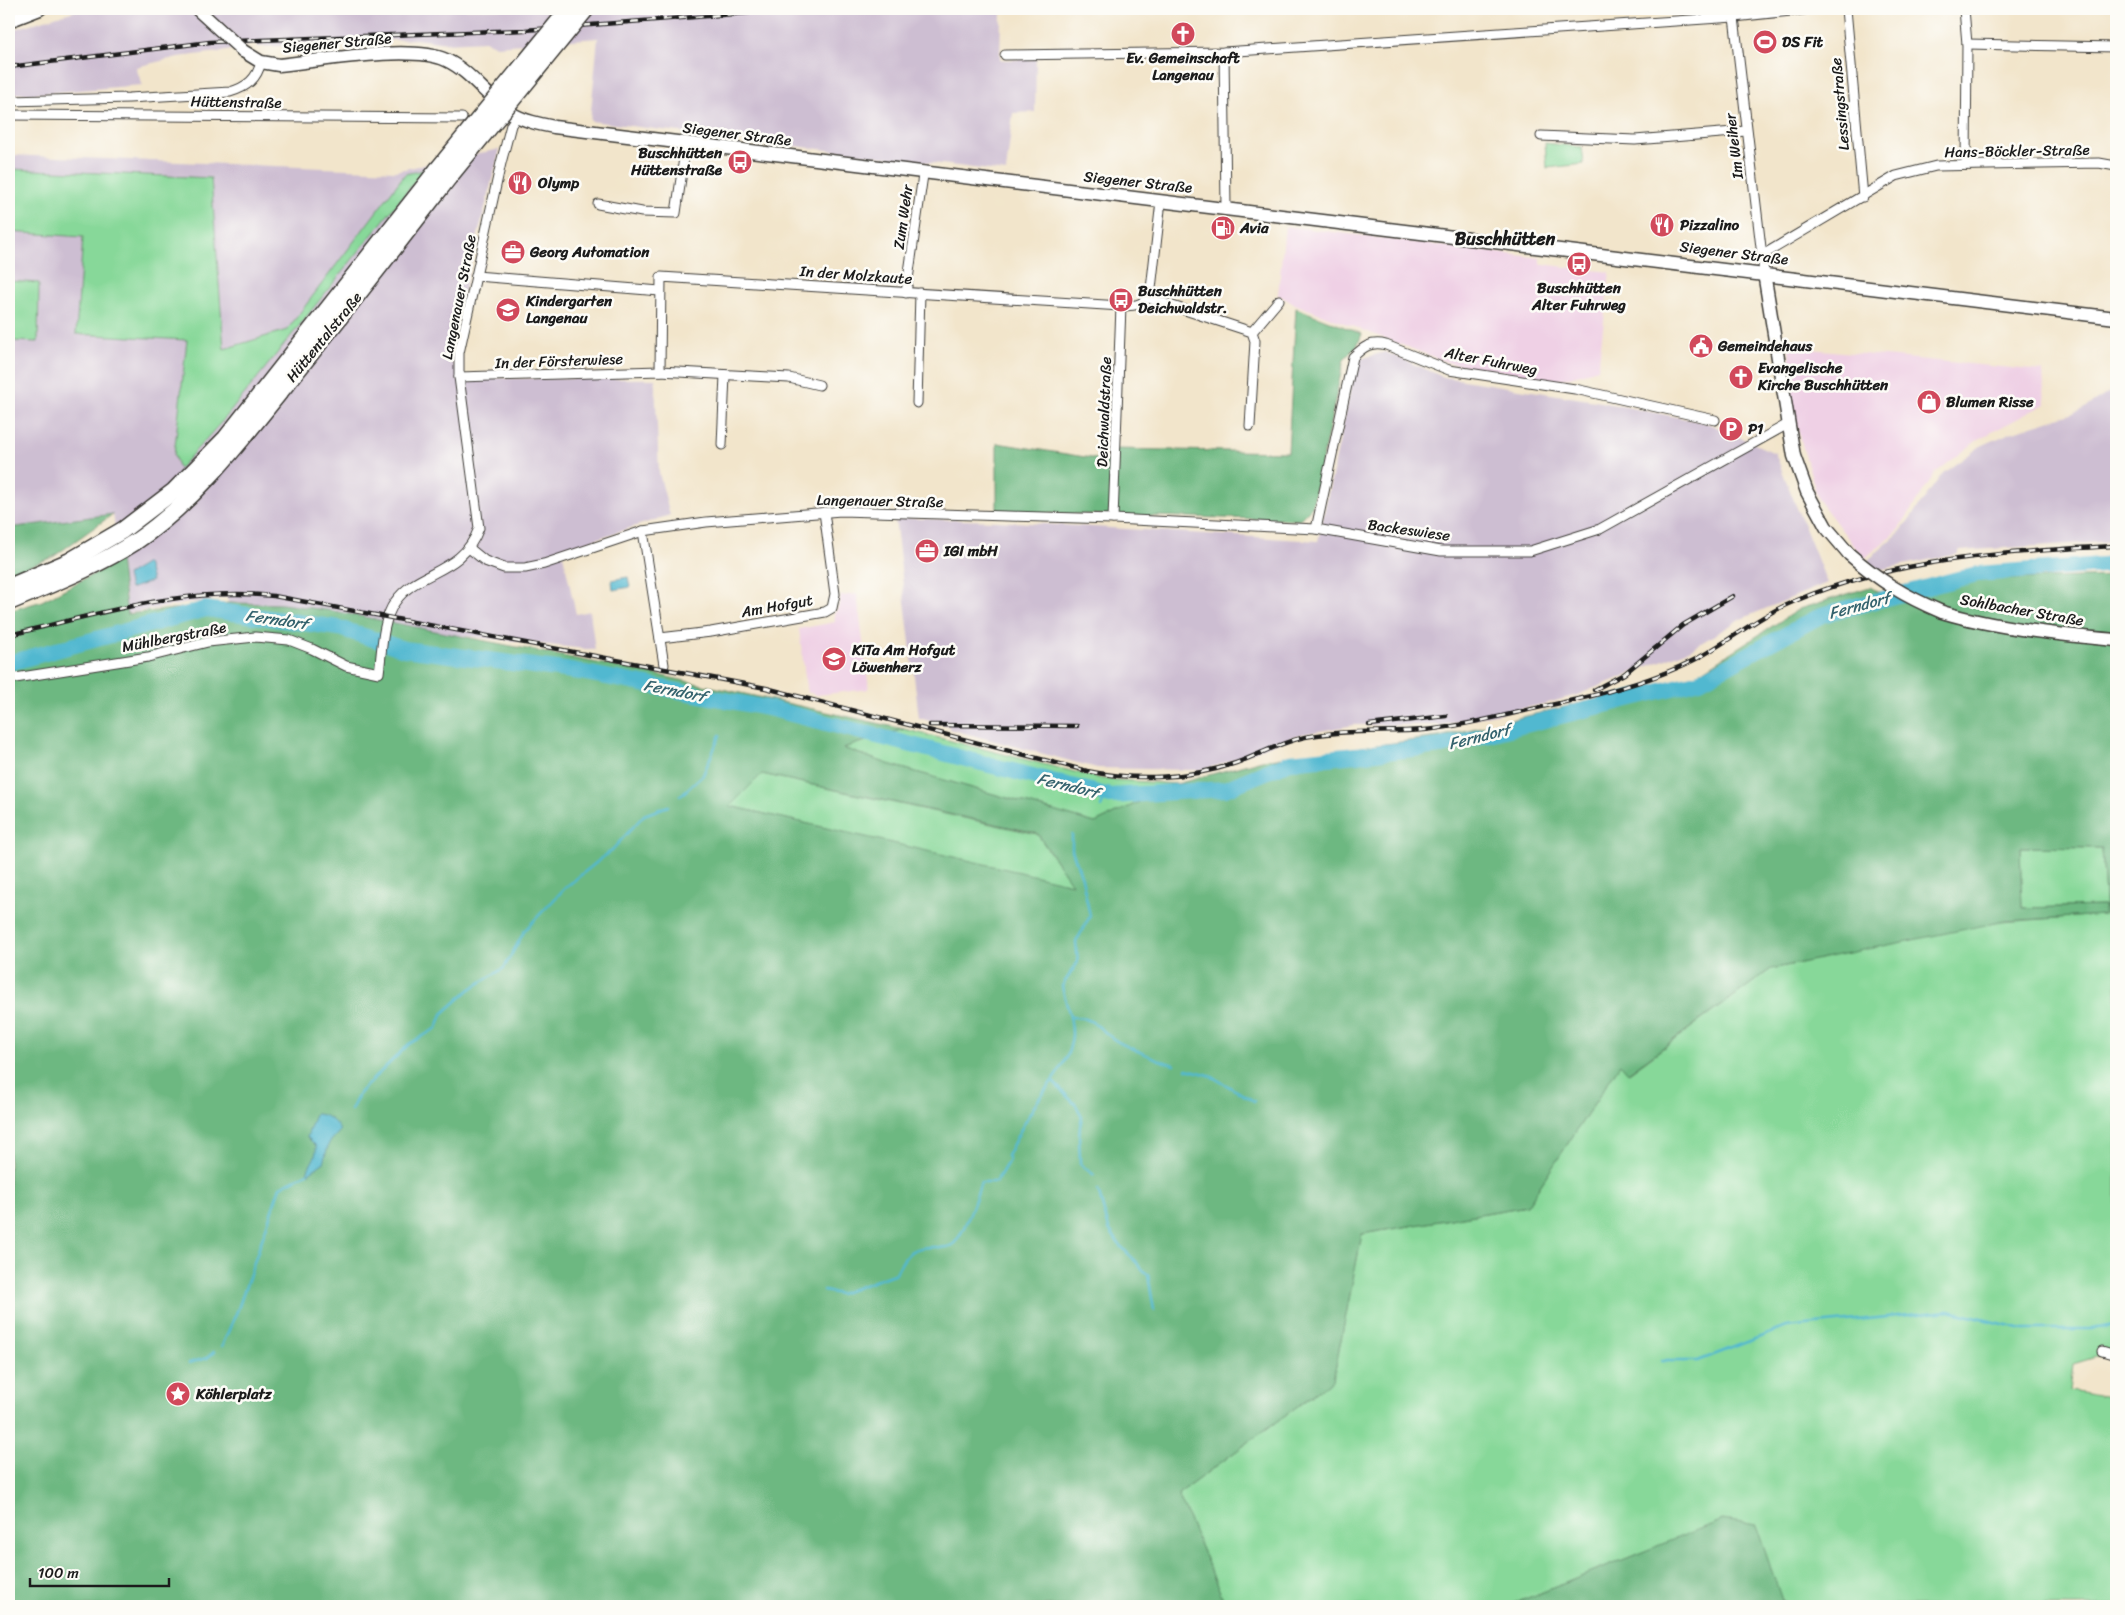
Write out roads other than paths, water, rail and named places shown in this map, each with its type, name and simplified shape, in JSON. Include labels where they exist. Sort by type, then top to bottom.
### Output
[{"type":"highway","name":"Hüttentalstraße","points":[[9,602],[77,573],[134,542],[182,504],[236,446],[339,319],[443,173],[569,9]]},
{"type":"highway","name":"Hüttentalstraße","points":[[9,587],[70,561],[123,530],[174,491],[226,438],[443,173],[586,9]]},
{"type":"main road","points":[[9,21],[40,9]]},
{"type":"main road","name":"Siegener Straße","points":[[197,9],[243,51],[261,62],[279,65],[394,54],[430,55],[446,60],[464,70],[502,106],[517,116],[554,127],[923,175],[1226,208],[2116,318]]},
{"type":"main road","name":"Sohlbacher Straße","points":[[1764,273],[1794,456],[1807,492],[1826,527],[1849,554],[1880,581],[1914,600],[1942,612],[1961,618],[2116,640]]},
{"type":"street","points":[[1005,55],[1224,52],[1734,17],[1811,9]]},
{"type":"street","name":"Lessingstraße","points":[[1846,9],[1862,197]]},
{"type":"street","points":[[1964,9],[1967,44],[1966,164]]},
{"type":"street","name":"Im Weiher","points":[[1734,17],[1764,273]]},
{"type":"street","points":[[1967,44],[2116,47]]},
{"type":"street","points":[[1224,52],[1226,208]]},
{"type":"street","name":"Hüttenstraße","points":[[9,100],[129,98],[230,92],[243,88],[253,80],[261,62]]},
{"type":"street","name":"Hüttenstraße","points":[[9,115],[462,118]]},
{"type":"street","name":"Langenauer Straße","points":[[478,516],[458,377],[459,353],[503,154],[512,125],[517,116]]},
{"type":"street","points":[[1541,136],[1635,140],[1746,131]]},
{"type":"street","points":[[598,204],[642,212],[676,213],[686,144]]},
{"type":"street","name":"Hans-Böckler-Straße","points":[[1761,256],[1896,176],[1936,166],[1966,164],[2100,164],[2116,166]]},
{"type":"street","name":"Zum Wehr","points":[[906,293],[923,175]]},
{"type":"street","points":[[1161,201],[1151,290],[1148,298],[1252,332]]},
{"type":"street","points":[[476,276],[660,291],[660,371]]},
{"type":"street","name":"In der Molzkaute","points":[[660,291],[661,277],[1122,306],[1138,305],[1148,298]]},
{"type":"street","points":[[917,403],[920,293]]},
{"type":"street","points":[[1252,332],[1279,300]]},
{"type":"street","name":"Deichwaldstraße","points":[[1113,519],[1122,306]]},
{"type":"street","points":[[1250,426],[1254,341],[1252,332]]},
{"type":"street","name":"Alter Fuhrweg","points":[[1316,530],[1353,357],[1364,346],[1379,343],[1449,370],[1575,389],[1716,420]]},
{"type":"street","name":"In der Försterwiese","points":[[458,377],[660,371],[789,378],[819,385]]},
{"type":"street","points":[[722,445],[725,376]]},
{"type":"street","name":"Backeswiese","points":[[1028,518],[1113,519],[1316,530],[1441,551],[1530,550],[1600,528],[1788,424]]},
{"type":"street","name":"Langenauer Straße","points":[[469,548],[484,561],[504,568],[525,568],[544,564],[643,531],[706,522],[824,512],[1028,518]]},
{"type":"street","name":"Am Hofgut","points":[[660,638],[730,629],[825,612],[832,608],[835,594],[824,512]]},
{"type":"street","name":"Mühlbergstraße","points":[[9,678],[148,657],[208,642],[255,637],[289,640],[346,666],[379,673],[387,625],[394,603],[412,586],[454,563],[469,548],[479,528],[478,516]]},
{"type":"street","points":[[643,531],[664,665]]},
{"type":"street","points":[[2102,1351],[2116,1355]]},
{"type":"water","points":[[147,563],[152,581],[130,589],[127,575]]},
{"type":"water","points":[[628,577],[630,587],[613,590],[612,580]]},
{"type":"water","points":[[315,1114],[323,1115],[330,1119],[340,1131],[329,1143],[323,1163],[307,1173],[316,1150],[316,1146],[307,1137]]},
{"type":"waterway","name":"Ferndorf","points":[[9,663],[206,609],[339,628],[404,649],[580,672],[772,709],[1110,796],[1225,789],[1290,762],[1441,746],[1700,681],[1822,615],[1977,574],[2116,564]]},
{"type":"waterway","name":"Ferndorf","points":[[727,708],[729,701]]},
{"type":"waterway","points":[[680,796],[703,775],[720,735]]},
{"type":"waterway","points":[[1101,807],[1106,795]]},
{"type":"waterway","points":[[351,1110],[360,1092],[409,1044],[437,1028],[442,1014],[470,989],[504,968],[525,930],[566,887],[612,850],[644,815],[668,806]]},
{"type":"waterway","points":[[824,1291],[840,1294],[896,1273],[907,1255],[916,1249],[929,1247],[943,1248],[952,1245],[961,1234],[981,1182],[996,1182],[1009,1160],[1007,1156],[1026,1120],[1064,1061],[1071,1044],[1072,1029],[1062,986],[1078,962],[1076,942],[1090,916],[1082,878],[1072,850],[1072,835]]},
{"type":"waterway","points":[[1071,1017],[1079,1017],[1091,1021],[1120,1043],[1174,1065]]},
{"type":"waterway","points":[[1187,1069],[1209,1075],[1254,1101]]},
{"type":"waterway","points":[[1053,1082],[1076,1105],[1082,1117],[1079,1135],[1080,1164],[1094,1175]]},
{"type":"waterway","points":[[222,1346],[238,1309],[280,1187],[307,1173]]},
{"type":"waterway","points":[[1098,1190],[1109,1229],[1119,1244],[1148,1275],[1154,1310]]},
{"type":"waterway","points":[[1661,1361],[1698,1361],[1786,1327],[1949,1311],[2023,1329],[2092,1329],[2116,1325]]},
{"type":"waterway","points":[[189,1363],[207,1358],[214,1352]]},
{"type":"railway","points":[[9,67],[210,42],[525,30],[798,9]]},
{"type":"railway","points":[[9,635],[140,604],[207,595],[274,596],[766,688],[1087,771],[1124,776],[1162,777],[1218,768],[1311,736],[1437,729],[1602,693],[1646,680],[1688,663],[1770,613],[1795,601],[1873,575],[1912,566],[1994,555],[2116,546]]},
{"type":"railway","points":[[1594,690],[1624,674],[1683,625],[1733,596]]},
{"type":"railway","points":[[1369,725],[1446,716]]},
{"type":"railway","points":[[930,725],[1077,726]]},
{"type":"place","name":"Ev. Gemeinschaft Langenau","points":[[1183,34]]},
{"type":"place","name":"DS Fit","points":[[1765,42]]},
{"type":"place","name":"Buschhütten Hüttenstraße","points":[[740,162]]},
{"type":"place","name":"Olymp","points":[[520,183]]},
{"type":"place","name":"Pizzalino","points":[[1662,225]]},
{"type":"place","name":"Avia","points":[[1223,228]]},
{"type":"place","name":"Georg Automation","points":[[513,252]]},
{"type":"place","name":"Buschhütten Alter Fuhrweg","points":[[1579,264]]},
{"type":"place","name":"Buschhütten Deichwaldstr.","points":[[1121,300]]},
{"type":"place","name":"Kindergarten Langenau","points":[[508,310]]},
{"type":"place","name":"Gemeindehaus","points":[[1701,346]]},
{"type":"place","name":"Evangelische Kirche Buschhütten","points":[[1741,377]]},
{"type":"place","name":"Blumen Risse","points":[[1929,402]]},
{"type":"place","name":"P1","points":[[1731,429]]},
{"type":"place","name":"IGI mbH","points":[[927,551]]},
{"type":"place","name":"KiTa Am Hofgut Löwenherz","points":[[834,659]]},
{"type":"place","name":"Köhlerplatz","points":[[178,1394]]},
{"type":"district","name":"Buschhütten","points":[[1505,239]]}]
